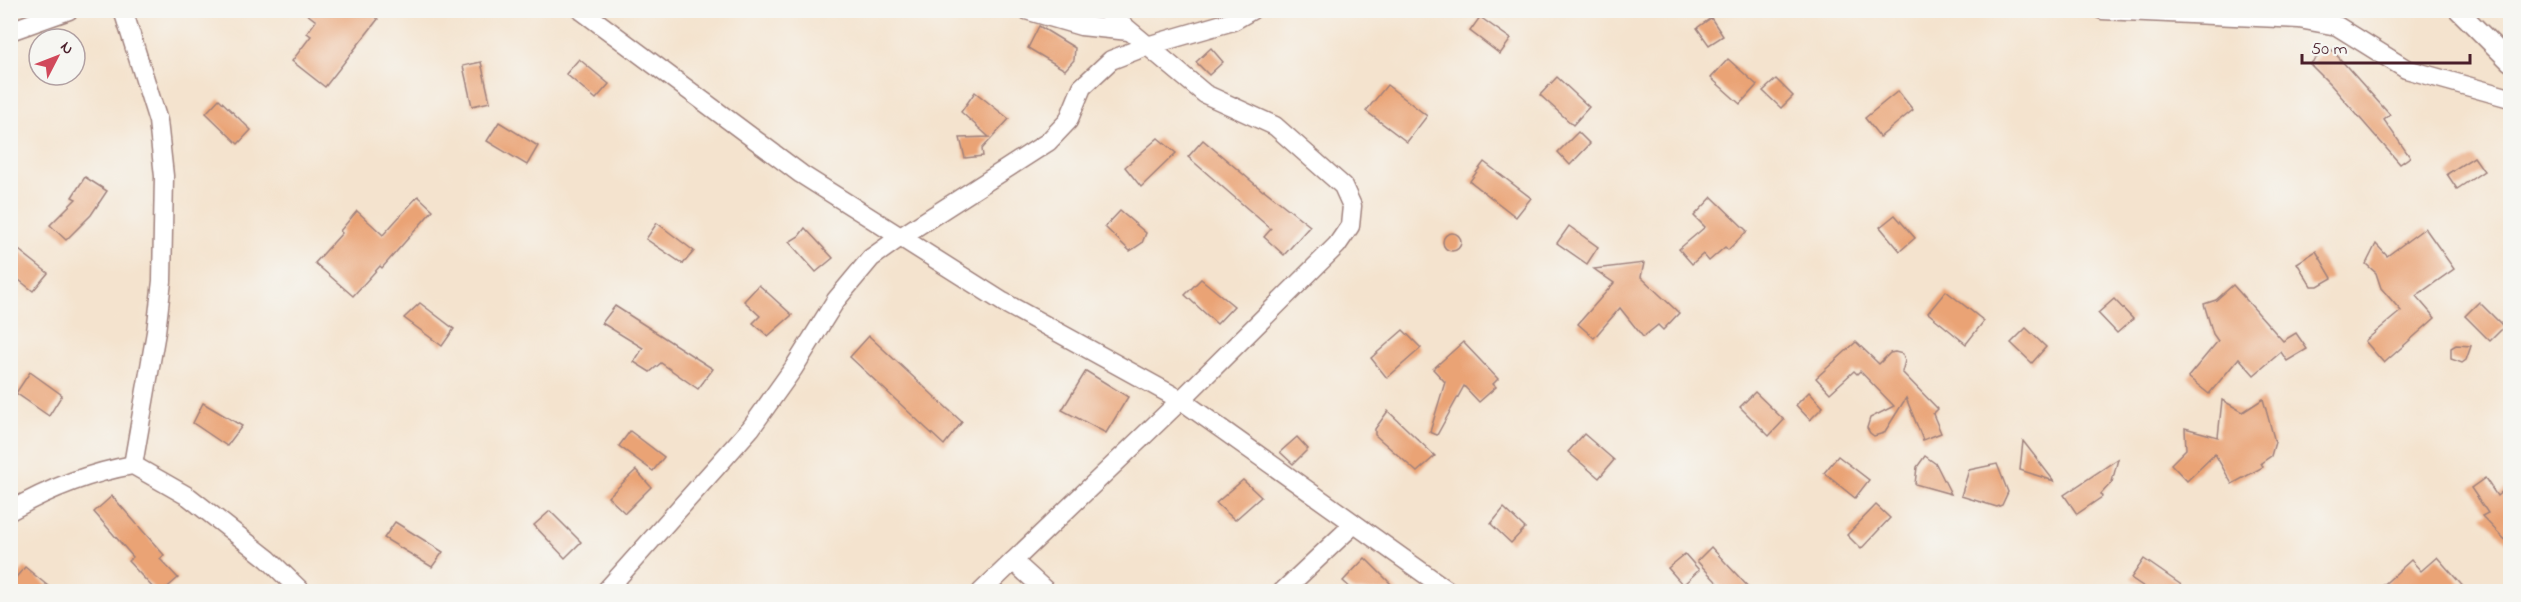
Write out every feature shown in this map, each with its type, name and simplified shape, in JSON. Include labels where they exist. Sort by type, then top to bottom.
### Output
[{"type":"street","points":[[10,31],[69,10]]},
{"type":"street","points":[[123,10],[158,121],[164,176],[162,281],[156,332],[133,465]]},
{"type":"street","points":[[581,10],[801,174],[1003,302],[1181,400],[1450,591]]},
{"type":"street","points":[[1026,10],[1081,26],[1130,31]]},
{"type":"street","points":[[981,591],[1181,400],[1337,245],[1350,226],[1352,206],[1343,186],[1275,126],[1205,94],[1106,10]]},
{"type":"street","points":[[604,591],[751,428],[793,369],[836,300],[871,258],[1048,142],[1068,121],[1082,87],[1111,60],[1147,46],[1233,21],[1252,10]]},
{"type":"street","points":[[2102,10],[2299,19],[2337,26],[2406,69],[2511,98]]},
{"type":"street","points":[[2458,10],[2511,62]]},
{"type":"street","points":[[10,511],[44,491],[80,477],[133,465],[189,497],[268,559],[302,591]]},
{"type":"street","points":[[1282,591],[1354,524]]},
{"type":"street","points":[[1013,561],[1047,591]]},
{"type":"building","points":[[302,10],[367,10],[378,19],[325,87],[292,61],[311,36],[307,33],[316,21]]},
{"type":"building","points":[[1480,17],[1511,39],[1500,54],[1470,31]]},
{"type":"building","points":[[1711,18],[1723,36],[1709,45],[1697,28]]},
{"type":"building","points":[[1039,26],[1075,48],[1074,60],[1065,70],[1028,48]]},
{"type":"building","points":[[1211,48],[1223,62],[1209,75],[1196,62]]},
{"type":"building","points":[[2325,50],[2332,50],[2390,115],[2384,120],[2410,157],[2400,164],[2310,64]]},
{"type":"building","points":[[579,59],[609,84],[596,99],[566,74]]},
{"type":"building","points":[[1728,59],[1757,85],[1740,104],[1711,78]]},
{"type":"building","points":[[481,62],[490,102],[472,106],[463,66]]},
{"type":"building","points":[[1557,77],[1589,107],[1573,125],[1540,95]]},
{"type":"building","points":[[1776,79],[1793,96],[1781,108],[1763,91]]},
{"type":"building","points":[[1387,85],[1427,116],[1407,142],[1366,111]]},
{"type":"building","points":[[1898,91],[1913,110],[1880,137],[1865,118]]},
{"type":"building","points":[[975,92],[1009,119],[982,149],[983,156],[965,158],[960,138],[989,137],[961,112]]},
{"type":"building","points":[[219,99],[251,130],[238,144],[206,113]]},
{"type":"building","points":[[499,122],[538,146],[527,165],[487,141]]},
{"type":"building","points":[[1578,132],[1590,144],[1570,165],[1558,152]]},
{"type":"building","points":[[1158,138],[1176,153],[1141,187],[1125,167]]},
{"type":"building","points":[[1203,140],[1263,191],[1310,226],[1284,255],[1264,237],[1271,229],[1188,157]]},
{"type":"building","points":[[2474,157],[2484,171],[2457,189],[2447,174]]},
{"type":"building","points":[[1484,162],[1531,198],[1516,217],[1470,181]]},
{"type":"building","points":[[85,177],[107,191],[91,215],[66,240],[50,225],[76,199],[72,197]]},
{"type":"building","points":[[418,196],[433,210],[382,268],[380,266],[353,296],[315,263],[342,233],[340,231],[357,211],[383,235]]},
{"type":"building","points":[[1712,197],[1747,231],[1728,250],[1725,247],[1709,261],[1703,254],[1692,264],[1679,249],[1705,227],[1694,216]]},
{"type":"building","points":[[1120,211],[1146,233],[1142,243],[1130,251],[1105,227]]},
{"type":"building","points":[[1895,215],[1915,238],[1900,251],[1880,227]]},
{"type":"building","points":[[657,223],[694,251],[683,264],[646,239]]},
{"type":"building","points":[[1569,226],[1598,247],[1587,264],[1557,243]]},
{"type":"building","points":[[805,228],[833,258],[816,272],[789,242],[799,236]]},
{"type":"building","points":[[2425,228],[2454,269],[2416,296],[2435,318],[2384,363],[2365,341],[2401,311],[2381,288],[2376,273],[2366,264],[2376,244],[2387,256]]},
{"type":"building","points":[[1452,233],[1458,236],[1461,242],[1458,248],[1452,251],[1446,248],[1443,242],[1446,236]]},
{"type":"building","points":[[10,243],[48,273],[33,291],[10,273]]},
{"type":"building","points":[[2316,251],[2332,278],[2318,286],[2311,286],[2297,263]]},
{"type":"building","points":[[1644,263],[1641,277],[1679,313],[1663,330],[1658,325],[1643,337],[1620,308],[1594,338],[1578,324],[1614,283],[1594,269]]},
{"type":"building","points":[[1201,279],[1234,306],[1217,324],[1185,295]]},
{"type":"building","points":[[759,285],[792,315],[768,336],[753,323],[760,316],[744,301]]},
{"type":"building","points":[[2233,285],[2283,341],[2296,333],[2307,349],[2287,361],[2281,352],[2254,375],[2239,358],[2209,394],[2188,377],[2218,341],[2213,334],[2204,304],[2216,300]]},
{"type":"building","points":[[1946,291],[1984,321],[1966,344],[1928,313]]},
{"type":"building","points":[[2114,299],[2133,319],[2117,333],[2098,313]]},
{"type":"building","points":[[2479,302],[2504,327],[2490,341],[2465,316]]},
{"type":"building","points":[[420,303],[454,329],[442,346],[404,318]]},
{"type":"building","points":[[615,306],[713,369],[698,389],[661,363],[650,372],[634,362],[643,348],[602,323]]},
{"type":"building","points":[[2026,328],[2046,347],[2032,363],[2011,343]]},
{"type":"building","points":[[1403,330],[1421,348],[1387,378],[1371,358]]},
{"type":"building","points":[[869,336],[962,422],[944,445],[850,357]]},
{"type":"building","points":[[1463,342],[1498,379],[1493,384],[1496,387],[1479,402],[1464,386],[1437,435],[1430,432],[1445,382],[1433,369]]},
{"type":"building","points":[[1856,342],[1879,364],[1890,353],[1903,354],[1905,361],[1902,372],[1938,409],[1933,414],[1941,433],[1923,440],[1906,398],[1884,433],[1874,436],[1867,428],[1870,418],[1894,406],[1860,371],[1857,374],[1854,371],[1830,393],[1816,378]]},
{"type":"building","points":[[2456,345],[2471,346],[2466,360],[2462,363],[2451,359],[2451,348]]},
{"type":"building","points":[[1086,371],[1128,397],[1106,433],[1062,410]]},
{"type":"building","points":[[30,372],[62,395],[49,416],[16,393]]},
{"type":"building","points":[[1755,392],[1784,420],[1769,436],[1740,407]]},
{"type":"building","points":[[1809,392],[1823,407],[1810,420],[1796,405]]},
{"type":"building","points":[[2263,399],[2275,442],[2271,456],[2261,463],[2263,467],[2232,484],[2215,454],[2187,481],[2171,464],[2186,449],[2185,428],[2218,437],[2222,400],[2243,412]]},
{"type":"building","points":[[203,403],[242,426],[227,446],[193,423]]},
{"type":"building","points":[[1388,411],[1435,456],[1417,472],[1375,435],[1375,429]]},
{"type":"building","points":[[630,431],[664,457],[653,471],[619,446]]},
{"type":"building","points":[[1584,434],[1614,460],[1599,478],[1568,452]]},
{"type":"building","points":[[1297,437],[1308,449],[1293,464],[1280,452]]},
{"type":"building","points":[[2023,441],[2054,481],[2020,470]]},
{"type":"building","points":[[1838,456],[1869,480],[1855,498],[1824,473]]},
{"type":"building","points":[[1925,456],[1936,464],[1951,494],[1915,484],[1917,467]]},
{"type":"building","points":[[2118,459],[2112,482],[2101,494],[2102,497],[2077,514],[2064,495]]},
{"type":"building","points":[[1997,464],[2008,492],[2002,505],[1997,507],[1961,496],[1969,470]]},
{"type":"building","points":[[636,470],[651,487],[625,513],[608,497]]},
{"type":"building","points":[[2485,478],[2497,496],[2511,484],[2511,546],[2482,516],[2488,513],[2471,488]]},
{"type":"building","points":[[1243,480],[1261,497],[1235,520],[1216,503]]},
{"type":"building","points":[[112,496],[164,555],[160,559],[178,578],[163,591],[156,591],[128,561],[133,557],[94,512]]},
{"type":"building","points":[[1876,505],[1890,518],[1861,549],[1847,535]]},
{"type":"building","points":[[1504,508],[1525,528],[1511,543],[1491,524]]},
{"type":"building","points":[[550,511],[581,542],[565,558],[534,525]]},
{"type":"building","points":[[395,522],[443,552],[432,567],[384,538]]},
{"type":"building","points":[[1711,547],[1752,591],[1725,591],[1697,561]]},
{"type":"building","points":[[1685,554],[1699,570],[1683,585],[1668,568]]},
{"type":"building","points":[[2437,557],[2467,591],[2377,591],[2411,560],[2421,571]]},
{"type":"building","points":[[1365,558],[1398,591],[1354,591],[1343,581]]},
{"type":"building","points":[[2144,559],[2190,591],[2150,591],[2131,578]]},
{"type":"building","points":[[25,567],[54,591],[10,591],[10,584]]}]
